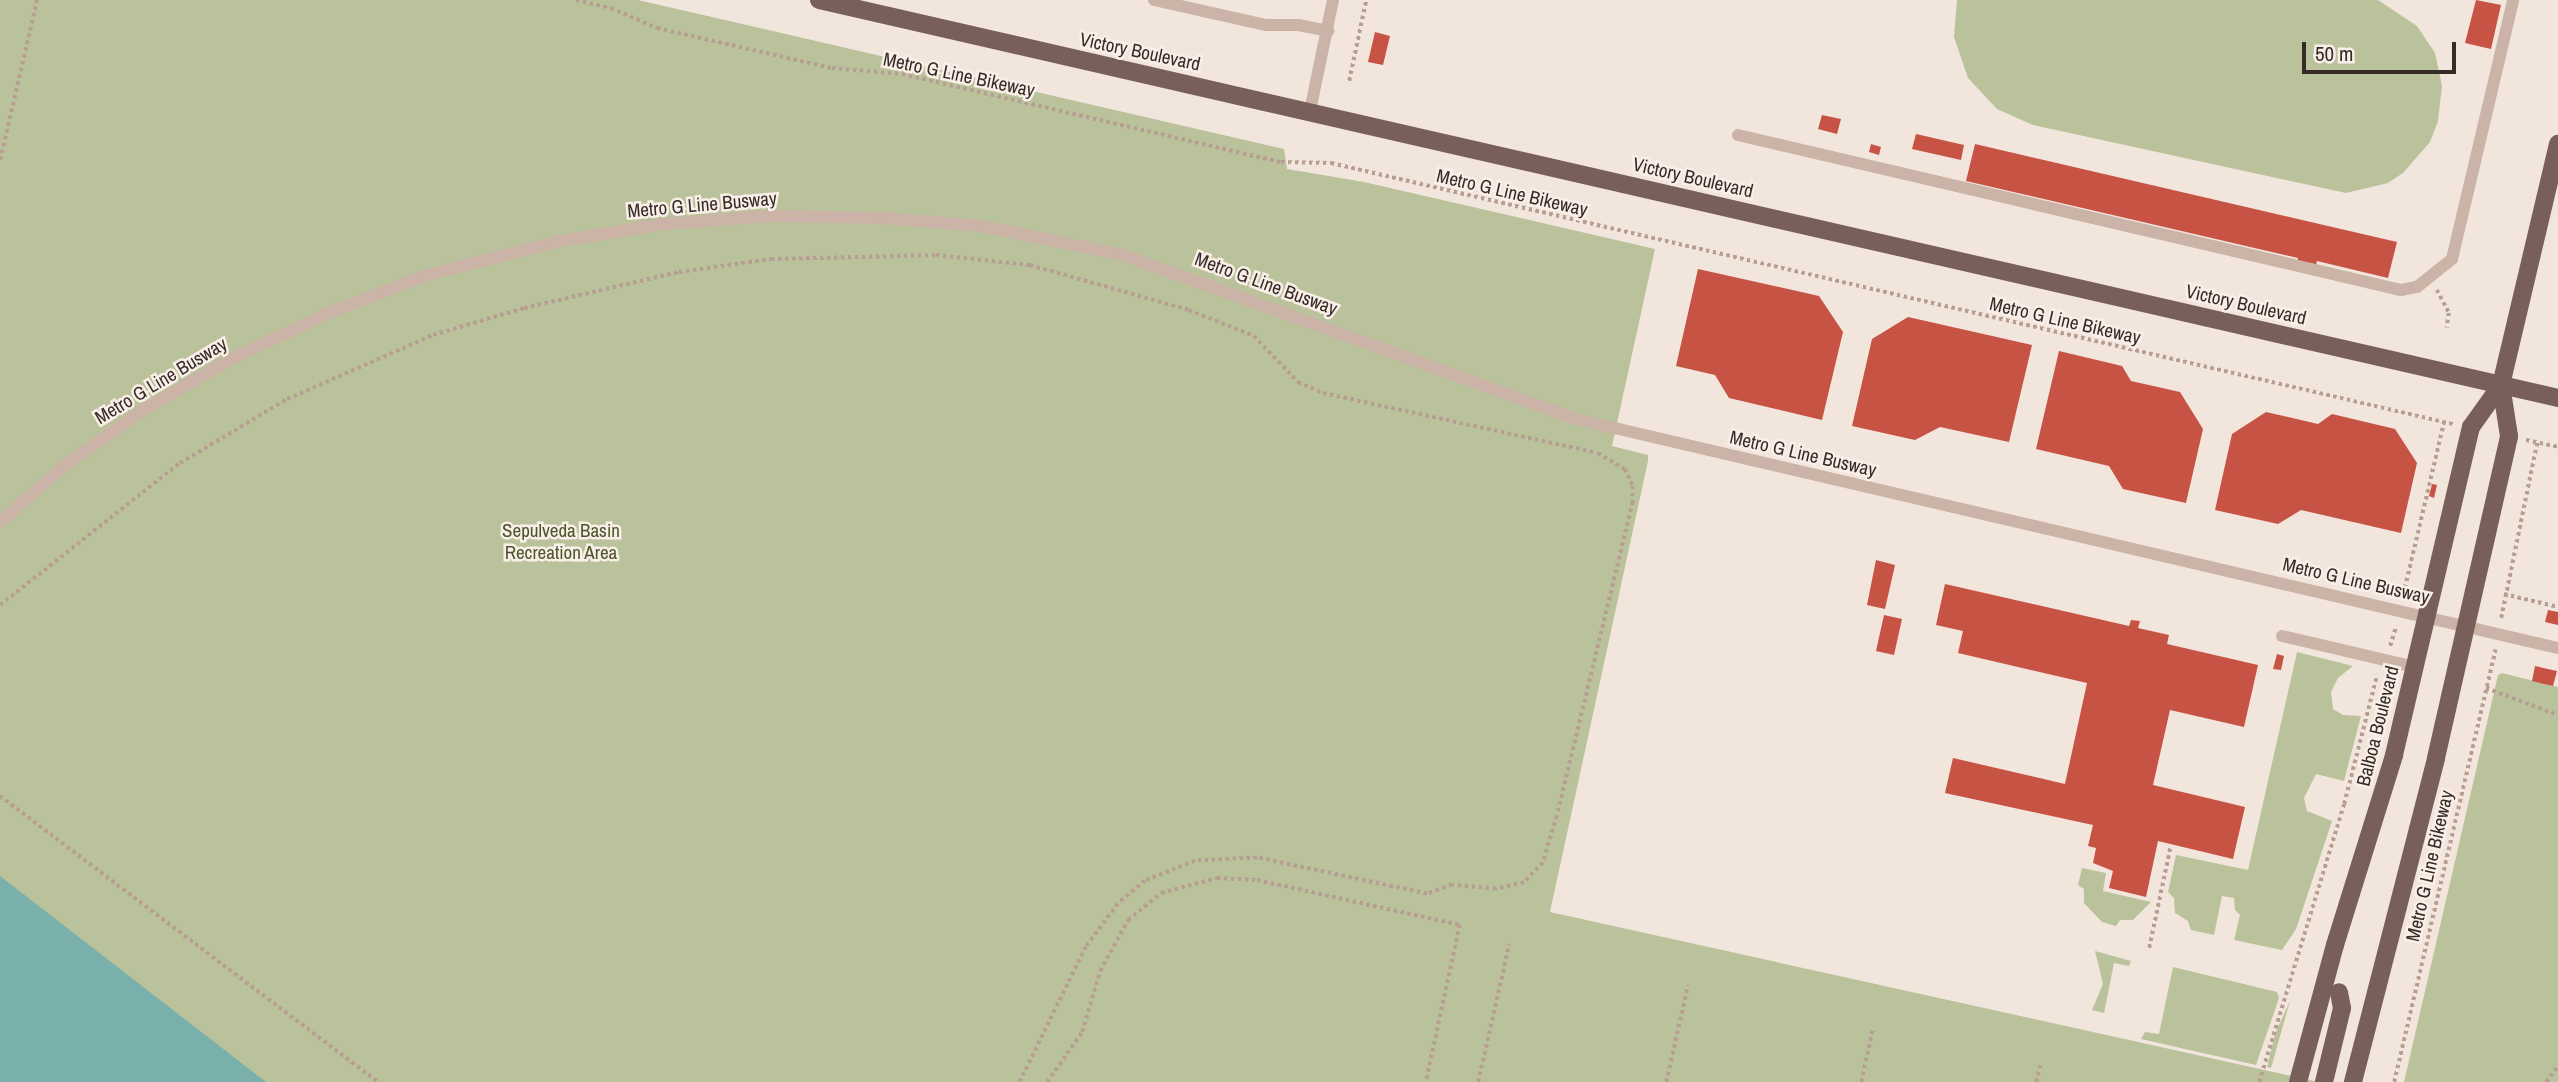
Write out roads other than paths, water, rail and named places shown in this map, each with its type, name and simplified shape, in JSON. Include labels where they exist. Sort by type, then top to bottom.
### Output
[{"type":"main road","name":"Victory Boulevard","points":[[819,0],[2558,398]]},
{"type":"main road","name":"Balboa Boulevard","points":[[2298,1082],[2334,945],[2381,804],[2471,428],[2501,385],[2558,144]]},
{"type":"main road","name":"Balboa Boulevard","points":[[2353,1082],[2466,626],[2509,436],[2501,385]]},
{"type":"main road","points":[[2324,1082],[2342,1008],[2340,992]]},
{"type":"lane","points":[[1154,0],[1266,25],[1298,24],[1328,31]]},
{"type":"lane","points":[[1310,111],[1333,0]]},
{"type":"lane","points":[[1738,135],[2401,290],[2417,288],[2452,259],[2513,0]]},
{"type":"lane","name":"Metro G Line Busway","points":[[0,522],[85,451],[223,364],[331,312],[424,276],[555,242],[664,224],[771,216],[883,218],[981,226],[1123,255],[1293,313],[1480,387],[1576,419],[2558,648]]},
{"type":"lane","points":[[2282,636],[2414,667]]},
{"type":"water","points":[[0,876],[266,1082],[0,1082]]},
{"type":"park label","name":"Sepulveda Basin Recreation Area","points":[[561,542]]}]
